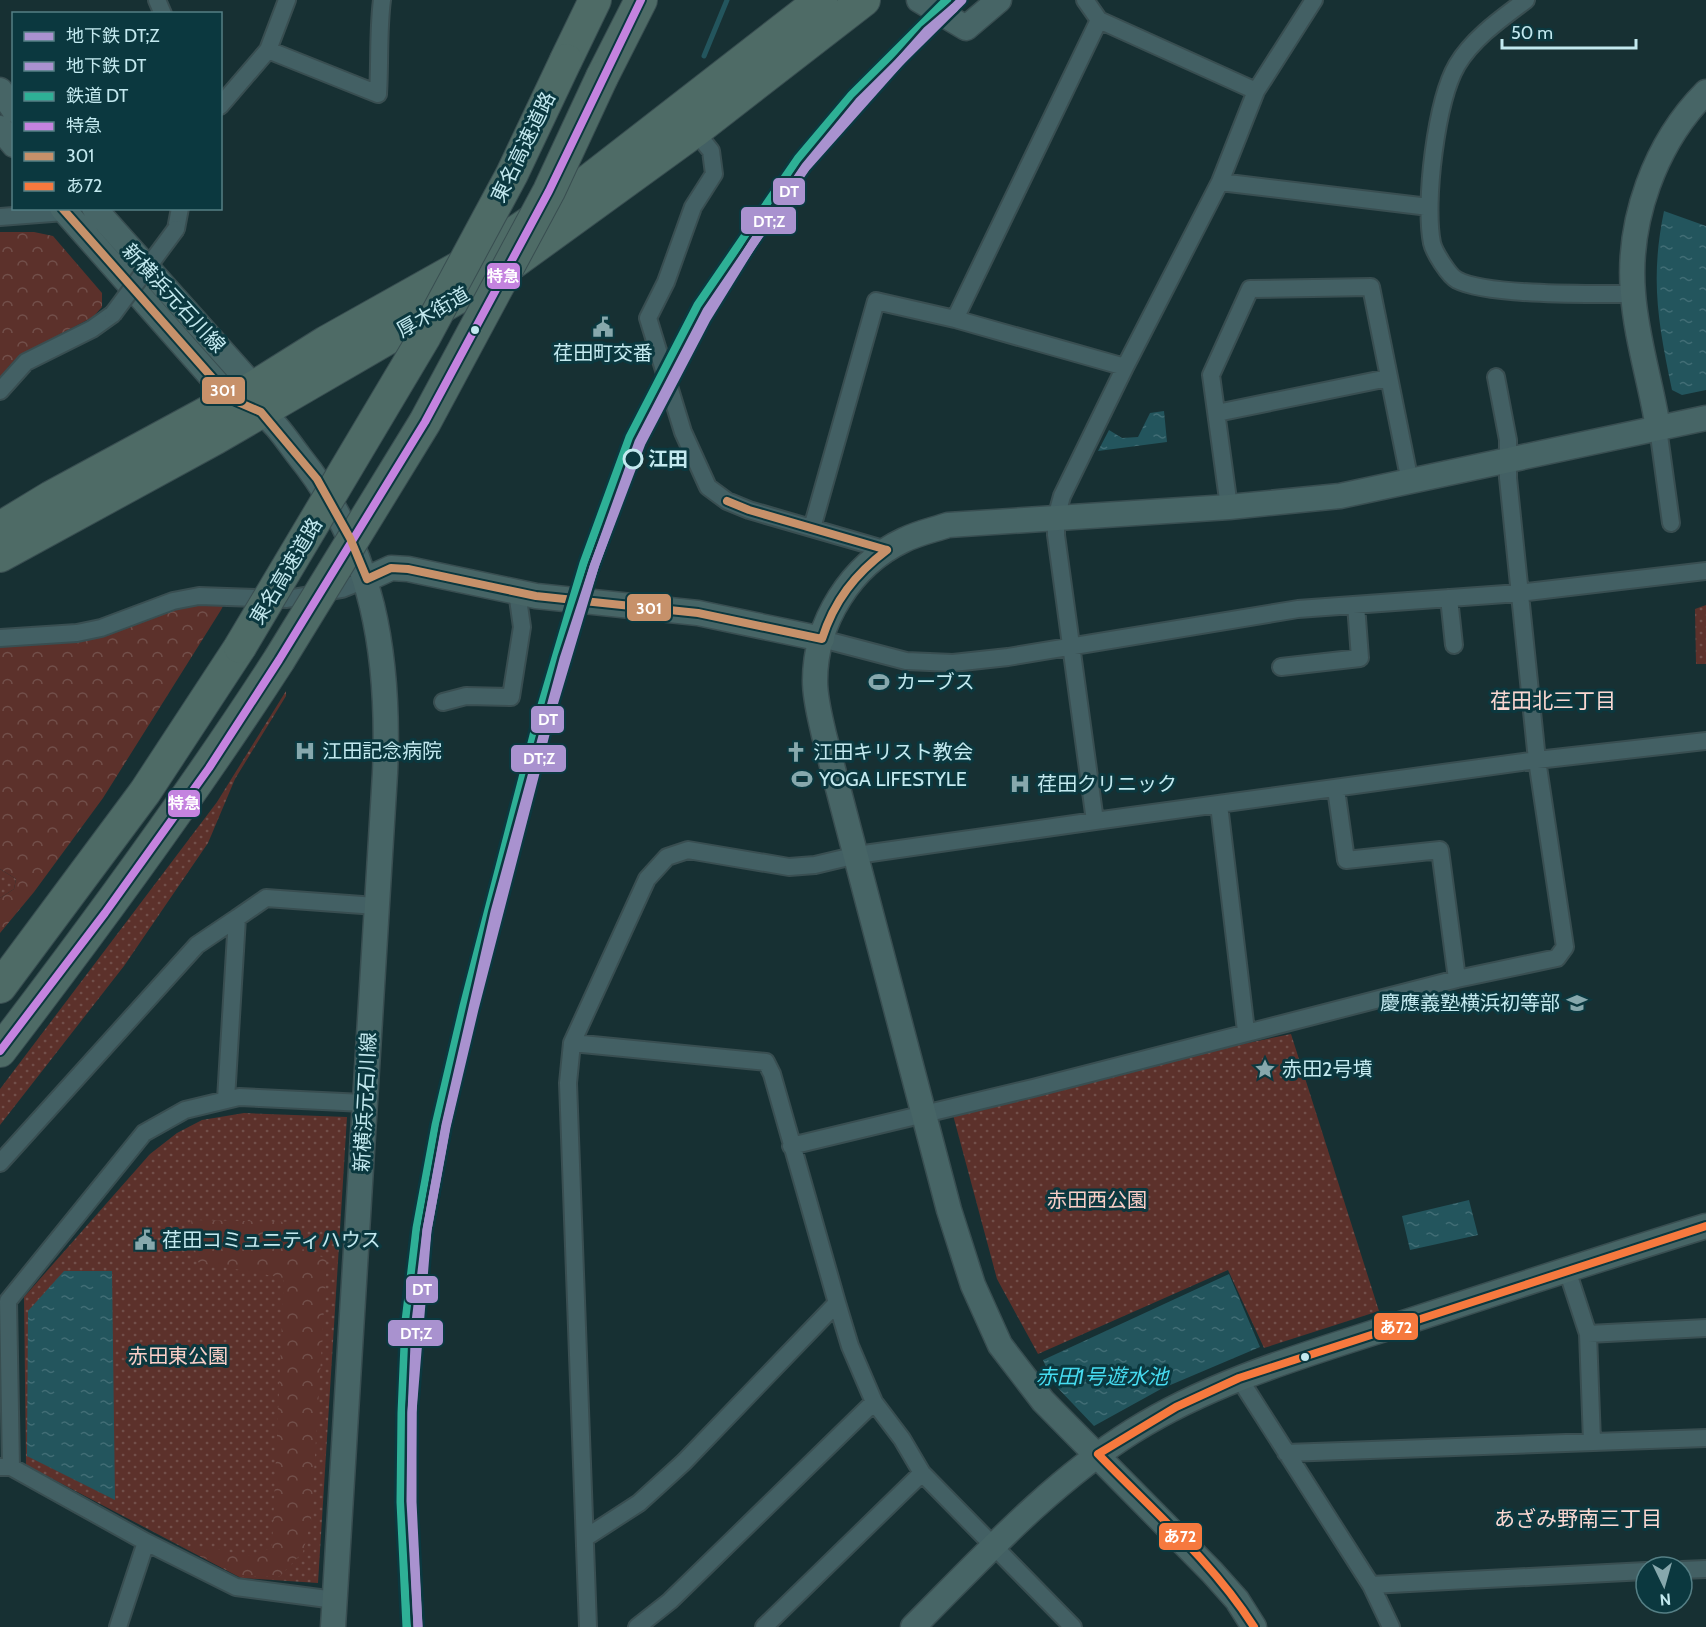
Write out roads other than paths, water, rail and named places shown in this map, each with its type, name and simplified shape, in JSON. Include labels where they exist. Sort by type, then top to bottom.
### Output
[{"type":"highway","name":"東名高速道路","points":[[0,987],[144,792],[240,647],[425,336],[512,174],[595,0]]},
{"type":"highway","name":"東名高速道路","points":[[0,1051],[112,904],[209,768],[279,660],[425,422],[549,191],[641,0]]},
{"type":"highway","name":"厚木街道","points":[[0,556],[249,399],[326,342],[483,254],[553,207],[688,106],[821,0]]},
{"type":"highway","name":"厚木街道","points":[[0,528],[51,497],[495,276],[695,131],[864,0]]},
{"type":"street","points":[[224,96],[267,50],[287,0]]},
{"type":"street","points":[[267,50],[378,94],[381,51],[378,27],[382,0]]},
{"type":"street","points":[[919,0],[966,28],[999,0]]},
{"type":"street","points":[[1085,0],[1099,20],[1256,91]]},
{"type":"street","points":[[1095,821],[1070,645],[1056,518],[1062,496],[1220,182],[1256,91],[1314,0]]},
{"type":"street","points":[[1526,0],[1471,46],[1456,66],[1439,123],[1429,207],[1432,245],[1455,279],[1480,289],[1633,294]]},
{"type":"street","points":[[955,318],[1099,20]]},
{"type":"street","points":[[0,90],[12,107]]},
{"type":"street","points":[[1671,523],[1658,428],[1633,294],[1635,241],[1645,195],[1666,146],[1706,92]]},
{"type":"street","points":[[0,128],[12,143]]},
{"type":"street","points":[[695,131],[711,151],[714,174],[693,207],[666,282],[648,318],[683,432],[708,487],[728,501],[749,510],[886,550]]},
{"type":"street","points":[[1220,182],[1429,207]]},
{"type":"street","points":[[0,217],[63,210]]},
{"type":"street","name":"新横浜元石川線","points":[[63,210],[249,399]]},
{"type":"street","name":"新横浜元石川線","points":[[96,210],[317,479],[350,538],[367,579],[379,635],[386,706],[386,762],[333,1627]]},
{"type":"street","points":[[0,391],[26,362],[92,329],[113,314],[176,229],[180,210]]},
{"type":"street","points":[[1229,507],[1211,375],[1250,289],[1371,287],[1410,482]]},
{"type":"street","points":[[812,528],[876,301],[955,318],[1125,367]]},
{"type":"street","points":[[791,1146],[1043,1085],[1246,1031],[1457,979],[1557,958],[1565,947],[1537,760],[1519,593],[1508,440],[1496,377]]},
{"type":"street","points":[[1217,413],[1388,378]]},
{"type":"street","points":[[1254,1627],[1237,1600],[1212,1572],[1098,1454],[1043,1401],[1000,1345],[973,1285],[950,1210],[817,698],[816,671],[827,621],[839,597],[862,570],[886,550],[904,540],[948,525],[1229,507],[1340,496],[1706,418]]},
{"type":"street","points":[[0,638],[77,633],[101,628],[173,601],[200,596],[286,599],[342,589],[391,568],[408,569],[516,592],[698,613],[822,639],[906,661],[953,663],[1008,657],[1298,609],[1519,593],[1706,571]]},
{"type":"street","points":[[443,702],[466,696],[511,697],[522,627],[516,592]]},
{"type":"street","points":[[1449,598],[1454,645]]},
{"type":"street","points":[[1281,667],[1360,658],[1356,605]]},
{"type":"street","points":[[588,1627],[567,1083],[572,1043],[647,879],[667,857],[688,850],[789,867],[815,865],[857,855],[1095,821],[1537,760],[1706,741]]},
{"type":"street","points":[[1336,789],[1346,860],[1440,850],[1457,979]]},
{"type":"street","points":[[1219,805],[1246,1031]]},
{"type":"street","points":[[0,1163],[197,945],[266,898],[376,906]]},
{"type":"street","points":[[226,1099],[237,918]]},
{"type":"street","points":[[572,1043],[766,1062],[772,1074],[850,1346],[874,1402],[902,1439],[922,1473],[1073,1627]]},
{"type":"street","points":[[335,1600],[236,1587],[6,1467],[8,1301],[144,1133],[184,1110],[239,1097],[364,1103]]},
{"type":"street","points":[[913,1627],[994,1546],[1098,1454],[1176,1407],[1239,1378],[1706,1226]]},
{"type":"street","points":[[1567,1270],[1588,1334],[1592,1441]]},
{"type":"street","points":[[585,1538],[639,1503],[677,1469],[837,1303]]},
{"type":"street","points":[[1588,1334],[1706,1328]]},
{"type":"street","points":[[1239,1378],[1371,1585],[1391,1627]]},
{"type":"street","points":[[637,1627],[670,1601],[874,1402]]},
{"type":"street","points":[[1286,1453],[1706,1438]]},
{"type":"street","points":[[764,1627],[922,1473]]},
{"type":"street","points":[[118,1627],[146,1542]]},
{"type":"street","points":[[1371,1585],[1634,1572]]},
{"type":"water","points":[[1664,211],[1706,226],[1706,390],[1682,395],[1672,390],[1660,322],[1657,258]]},
{"type":"water","points":[[1164,411],[1167,442],[1098,451],[1109,430],[1122,438],[1138,437],[1150,413]]},
{"type":"water","points":[[1469,1200],[1478,1235],[1410,1250],[1402,1216]]},
{"type":"water","points":[[64,1271],[112,1271],[115,1500],[27,1456],[28,1311]]},
{"type":"water","name":"赤田1号遊水池","points":[[1229,1274],[1260,1347],[1161,1389],[1094,1426],[1053,1383],[1043,1360]]},
{"type":"waterway","points":[[704,56],[727,0]]},
{"type":"metro line","name":"DT;Z","points":[[418,1627],[411,1501],[412,1413],[416,1322],[427,1230],[446,1127],[474,1009],[550,715],[594,567],[639,442],[707,311],[806,166],[859,102],[962,0]]},
{"type":"metro line","name":"DT","points":[[418,1626],[412,1502],[412,1412],[427,1230],[446,1125],[495,912],[564,659],[595,564],[641,443],[706,319],[753,243],[806,167],[927,31],[954,8]]},
{"type":"rail line","name":"DT","points":[[407,1627],[401,1502],[402,1413],[406,1321],[417,1228],[436,1125],[464,1006],[540,712],[584,563],[630,437],[698,305],[798,159],[852,95],[947,0]]},
{"type":"place","name":"荏田町交番","points":[[603,327]]},
{"type":"place","name":"江田","points":[[633,459]]},
{"type":"place","name":"カーブス","points":[[879,682]]},
{"type":"place","name":"江田記念病院","points":[[305,751]]},
{"type":"place","name":"江田キリスト教会","points":[[796,752]]},
{"type":"place","name":"YOGA LIFESTYLE","points":[[802,779]]},
{"type":"place","name":"荏田クリニック","points":[[1020,784]]},
{"type":"place","name":"慶應義塾横浜初等部","points":[[1577,1003]]},
{"type":"place","name":"赤田2号墳","points":[[1265,1069]]},
{"type":"place","name":"荏田コミュニティハウス","points":[[145,1240]]},
{"type":"district","name":"荏田北三丁目","points":[[1553,700]]},
{"type":"district","name":"あざみ野南三丁目","points":[[1578,1518]]},
{"type":"park label","name":"赤田西公園","points":[[1097,1200]]},
{"type":"park label","name":"赤田東公園","points":[[178,1356]]}]
